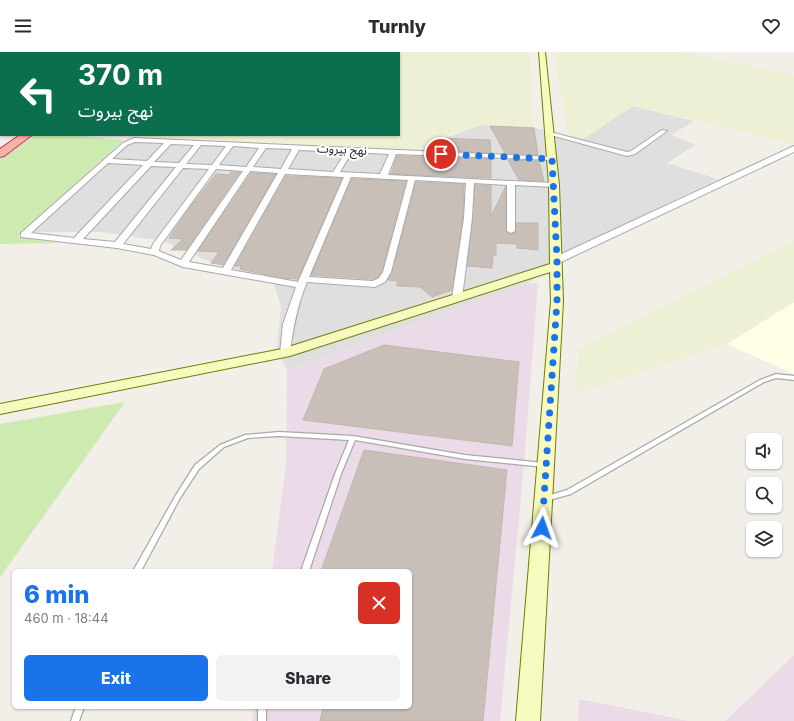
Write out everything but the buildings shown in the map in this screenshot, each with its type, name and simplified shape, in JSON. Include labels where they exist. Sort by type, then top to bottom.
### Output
[{"type":"highway","points":[[0,154],[26,136]]},
{"type":"main road","points":[[528,721],[556,323],[557,263],[554,226],[554,185],[542,52]]},
{"type":"main road","points":[[0,409],[285,353],[457,298],[557,263]]},
{"type":"street","points":[[550,134],[627,154],[633,153],[664,131]]},
{"type":"street","name":"نهج بيروت","points":[[106,161],[125,144],[132,141],[231,144],[552,159]]},
{"type":"street","points":[[76,241],[146,164],[169,142]]},
{"type":"street","points":[[117,245],[199,143]]},
{"type":"street","points":[[156,253],[156,246],[215,168],[231,144]]},
{"type":"street","points":[[183,264],[264,146]]},
{"type":"street","points":[[226,270],[297,147]]},
{"type":"street","points":[[557,263],[794,149]]},
{"type":"street","points":[[335,174],[350,150]]},
{"type":"street","points":[[383,177],[394,151]]},
{"type":"street","points":[[412,179],[387,272],[382,280],[375,284],[302,282],[183,264],[156,253],[117,245],[24,235],[106,161],[412,179],[554,185]]},
{"type":"street","points":[[285,353],[288,324],[302,282],[348,175]]},
{"type":"street","points":[[457,298],[468,218],[470,182]]},
{"type":"street","points":[[510,183],[511,232]]},
{"type":"lane","points":[[544,499],[569,492],[762,381],[776,376],[794,378]]},
{"type":"lane","points":[[138,569],[178,497],[197,467],[222,446],[247,436],[279,434],[353,438],[465,457],[546,466]]},
{"type":"lane","points":[[306,569],[338,474],[353,438]]},
{"type":"lane","points":[[75,721],[79,709]]},
{"type":"lane","points":[[262,709],[262,721]]},
{"type":"shaded area","points":[[400,52],[530,52],[533,127],[481,125],[439,138],[433,152],[104,136],[400,136]]},
{"type":"shaded area","points":[[554,52],[681,52],[794,75],[794,143],[791,144],[633,106],[582,140],[569,137]]},
{"type":"shaded area","points":[[632,106],[694,121],[671,135],[696,145],[667,163],[718,179],[568,251],[528,283],[287,371],[277,349],[281,306],[273,282],[208,261],[163,241],[101,232],[25,232],[128,139],[431,151],[440,140],[481,125],[533,127],[582,140]]},
{"type":"shaded area","points":[[794,240],[794,302],[727,344],[576,394],[578,349]]},
{"type":"shaded area","points":[[528,283],[538,283],[524,464],[500,721],[252,721],[254,709],[412,709],[412,569],[272,569],[286,465],[287,371]]},
{"type":"shaded area","points":[[794,302],[794,374],[727,344]]},
{"type":"shaded area","points":[[794,655],[794,721],[725,721]]},
{"type":"shaded area","points":[[579,699],[689,721],[578,721]]},
{"type":"green space","points":[[34,136],[79,136],[124,140],[17,237],[58,243],[0,244],[0,159]]},
{"type":"green space","points":[[125,402],[0,577],[0,424]]},
{"type":"route","points":[[441,154],[552,159],[555,202],[554,226],[557,260],[557,301],[542,528]]}]
